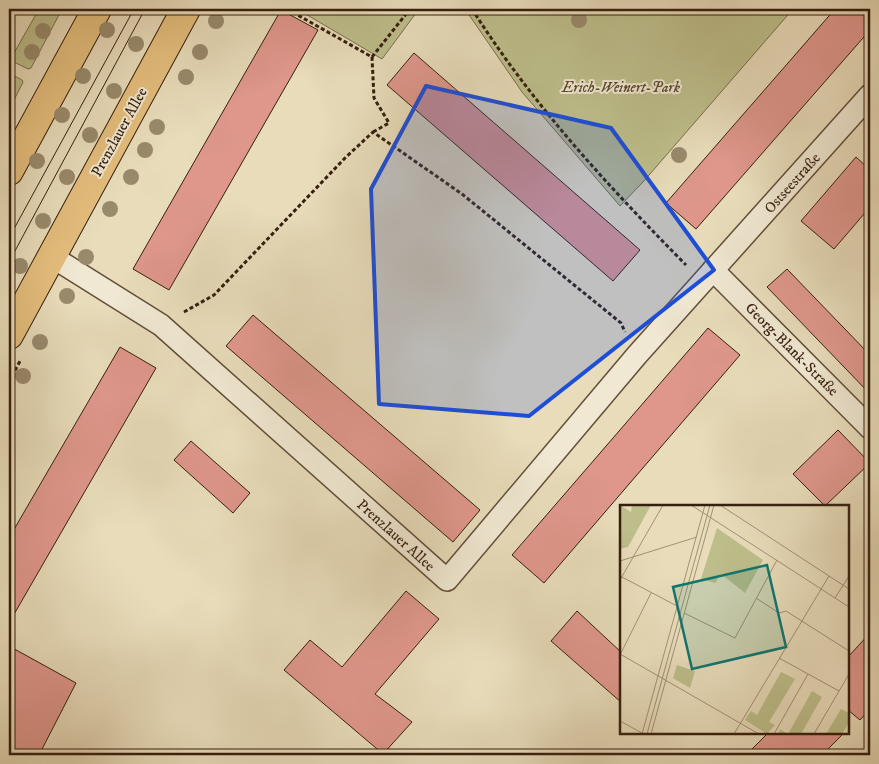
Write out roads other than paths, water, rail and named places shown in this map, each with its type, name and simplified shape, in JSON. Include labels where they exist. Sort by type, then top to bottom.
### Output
[{"type":"main road","points":[[9,171],[97,9]]},
{"type":"main road","name":"Prenzlauer Allee","points":[[9,335],[186,9]]},
{"type":"street","name":"Ostseestraße","points":[[708,276],[870,95]]},
{"type":"street","name":"Prenzlauer Allee","points":[[51,256],[162,325],[447,580],[637,355],[708,276]]},
{"type":"street","name":"Georg-Blank-Straße","points":[[708,276],[870,428]]},
{"type":"tram line","points":[[9,238],[134,9]]},
{"type":"tram line","points":[[9,262],[145,9]]},
{"type":"park label","name":"Erich-Weinert-Park","points":[[621,87]]}]
